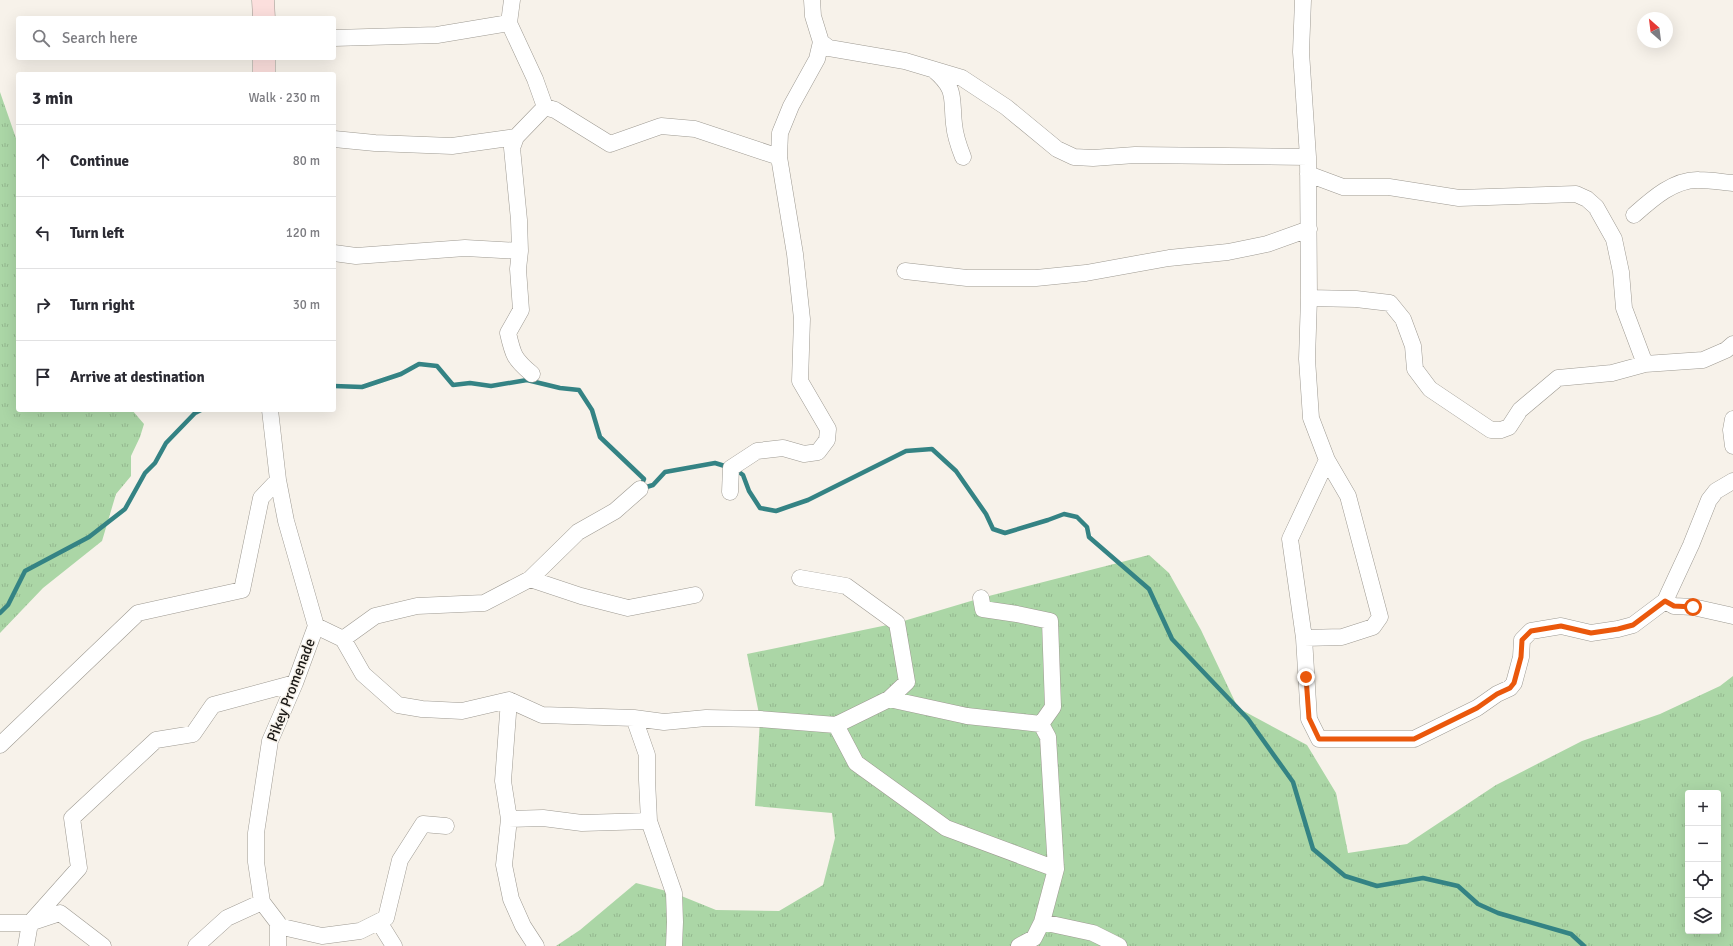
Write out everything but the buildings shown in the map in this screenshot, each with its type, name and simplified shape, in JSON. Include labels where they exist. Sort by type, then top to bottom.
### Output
[{"type":"street","points":[[264,0],[264,16]]},
{"type":"street","points":[[512,0],[509,22],[535,80],[545,107],[561,114],[610,144],[661,126],[695,128],[779,157]]},
{"type":"street","points":[[730,492],[731,468],[757,451],[783,448],[804,454],[818,452],[827,440],[828,429],[800,381],[802,319],[795,254],[779,157],[780,133],[791,106],[817,59],[821,42],[813,16],[812,0]]},
{"type":"street","points":[[1303,0],[1301,52],[1308,157],[1308,359],[1311,418],[1326,460],[1348,496],[1380,617],[1373,627],[1342,637],[1304,638]]},
{"type":"street","points":[[336,38],[437,35],[509,22]]},
{"type":"street","points":[[821,42],[829,48],[905,61],[962,78],[1006,107],[1057,149],[1074,157],[1308,157]]},
{"type":"street","points":[[264,60],[264,72]]},
{"type":"street","points":[[933,69],[950,87],[953,98],[954,125],[963,158]]},
{"type":"street","points":[[532,374],[517,361],[511,347],[508,333],[521,310],[518,269],[520,251],[519,220],[512,148],[516,137],[545,107]]},
{"type":"street","points":[[336,139],[376,143],[452,146],[516,137]]},
{"type":"street","points":[[1308,174],[1343,186],[1389,187],[1458,198],[1576,194],[1587,199],[1596,207],[1614,239],[1621,272],[1624,308],[1645,364]]},
{"type":"street","points":[[1634,215],[1664,191],[1680,184],[1697,180],[1733,183]]},
{"type":"street","points":[[905,271],[975,278],[1036,278],[1086,273],[1169,258],[1228,252],[1267,244],[1309,230]]},
{"type":"street","points":[[336,253],[356,256],[465,248],[520,251]]},
{"type":"street","points":[[1309,298],[1390,303],[1403,319],[1414,346],[1415,369],[1430,389],[1491,430],[1501,430],[1509,427],[1520,410],[1558,378],[1612,373],[1645,364],[1703,360],[1731,348]]},
{"type":"street","name":"Pikey Promenade","points":[[262,902],[256,862],[256,833],[270,741],[295,683],[316,626],[286,521],[278,480],[270,412]]},
{"type":"street","points":[[1733,419],[1731,430],[1733,446]]},
{"type":"street","points":[[1326,460],[1290,539],[1304,638],[1309,718],[1319,739],[1414,739],[1477,708],[1497,694],[1510,688],[1514,683],[1521,657],[1522,640],[1531,631],[1561,626],[1591,633],[1633,625],[1665,601],[1691,545],[1709,500],[1716,491],[1733,482]]},
{"type":"street","points":[[0,745],[138,613],[242,590],[261,498],[278,480]]},
{"type":"street","points":[[343,639],[375,616],[417,606],[484,603],[530,579],[578,532],[615,511],[640,489]]},
{"type":"street","points":[[316,626],[343,639],[363,674],[398,705],[422,709],[462,711],[509,700],[542,715],[634,718],[664,722],[706,718],[760,718],[836,725],[889,699],[907,682],[897,623],[846,586],[800,578]]},
{"type":"street","points":[[530,579],[581,596],[628,608],[695,595]]},
{"type":"street","points":[[980,598],[983,609],[1050,621],[1053,708],[1041,724]]},
{"type":"street","points":[[1665,601],[1674,606],[1693,607],[1733,616]]},
{"type":"street","points":[[26,946],[30,923],[79,868],[72,818],[156,740],[193,734],[214,705],[295,683]]},
{"type":"street","points":[[889,699],[967,716],[1041,724]]},
{"type":"street","points":[[509,700],[503,781],[509,819],[504,865],[511,899],[523,926],[536,946]]},
{"type":"street","points":[[634,718],[647,755],[649,820],[674,893],[674,946]]},
{"type":"street","points":[[1019,946],[1034,938],[1042,922],[1056,869],[1048,737],[1041,724]]},
{"type":"street","points":[[836,725],[856,763],[946,828],[1056,869]]},
{"type":"street","points":[[509,819],[543,818],[582,823],[649,820]]},
{"type":"street","points":[[278,926],[322,936],[360,931],[386,918],[400,860],[424,824],[446,826]]},
{"type":"street","points":[[196,946],[227,918],[262,902],[278,923],[278,946]]},
{"type":"street","points":[[0,923],[30,923],[60,913],[103,946]]},
{"type":"street","points":[[379,922],[394,946]]},
{"type":"street","points":[[1042,922],[1094,933],[1119,946]]},
{"type":"green space","points":[[0,92],[16,138],[16,412],[134,412],[144,424],[131,456],[131,476],[116,494],[102,541],[43,588],[0,633]]},
{"type":"green space","points":[[1149,555],[1169,573],[1201,630],[1238,708],[1307,745],[1336,793],[1348,853],[1407,844],[1496,785],[1582,741],[1660,714],[1720,686],[1733,676],[1733,946],[556,946],[580,930],[636,883],[674,893],[716,910],[779,911],[823,885],[835,838],[832,813],[755,806],[760,719],[747,654],[897,623],[981,598]]},
{"type":"waterway","points":[[336,386],[362,387],[401,374],[419,364],[437,366],[453,385],[470,383],[491,386],[527,380],[560,388],[579,390],[592,410],[600,437],[644,479],[640,489],[653,485],[665,472],[715,463],[728,467]]},
{"type":"waterway","points":[[0,613],[8,605],[25,571],[89,537],[125,509],[145,473],[155,463],[166,443],[197,412]]},
{"type":"waterway","points":[[735,469],[743,475],[749,491],[760,508],[776,511],[808,500],[906,451],[932,449],[956,471],[986,514],[993,529],[1005,533],[1064,514],[1077,517],[1087,527],[1089,537],[1149,589],[1172,639],[1248,719],[1293,782],[1313,849],[1345,876],[1377,886],[1423,878],[1458,886],[1478,904],[1498,913],[1571,934],[1584,946]]},
{"type":"route","points":[[1306,677],[1309,718],[1319,739],[1414,739],[1477,708],[1497,694],[1510,688],[1514,683],[1521,657],[1522,640],[1531,631],[1561,626],[1591,633],[1618,629],[1633,625],[1665,601],[1674,606],[1693,607]]}]
